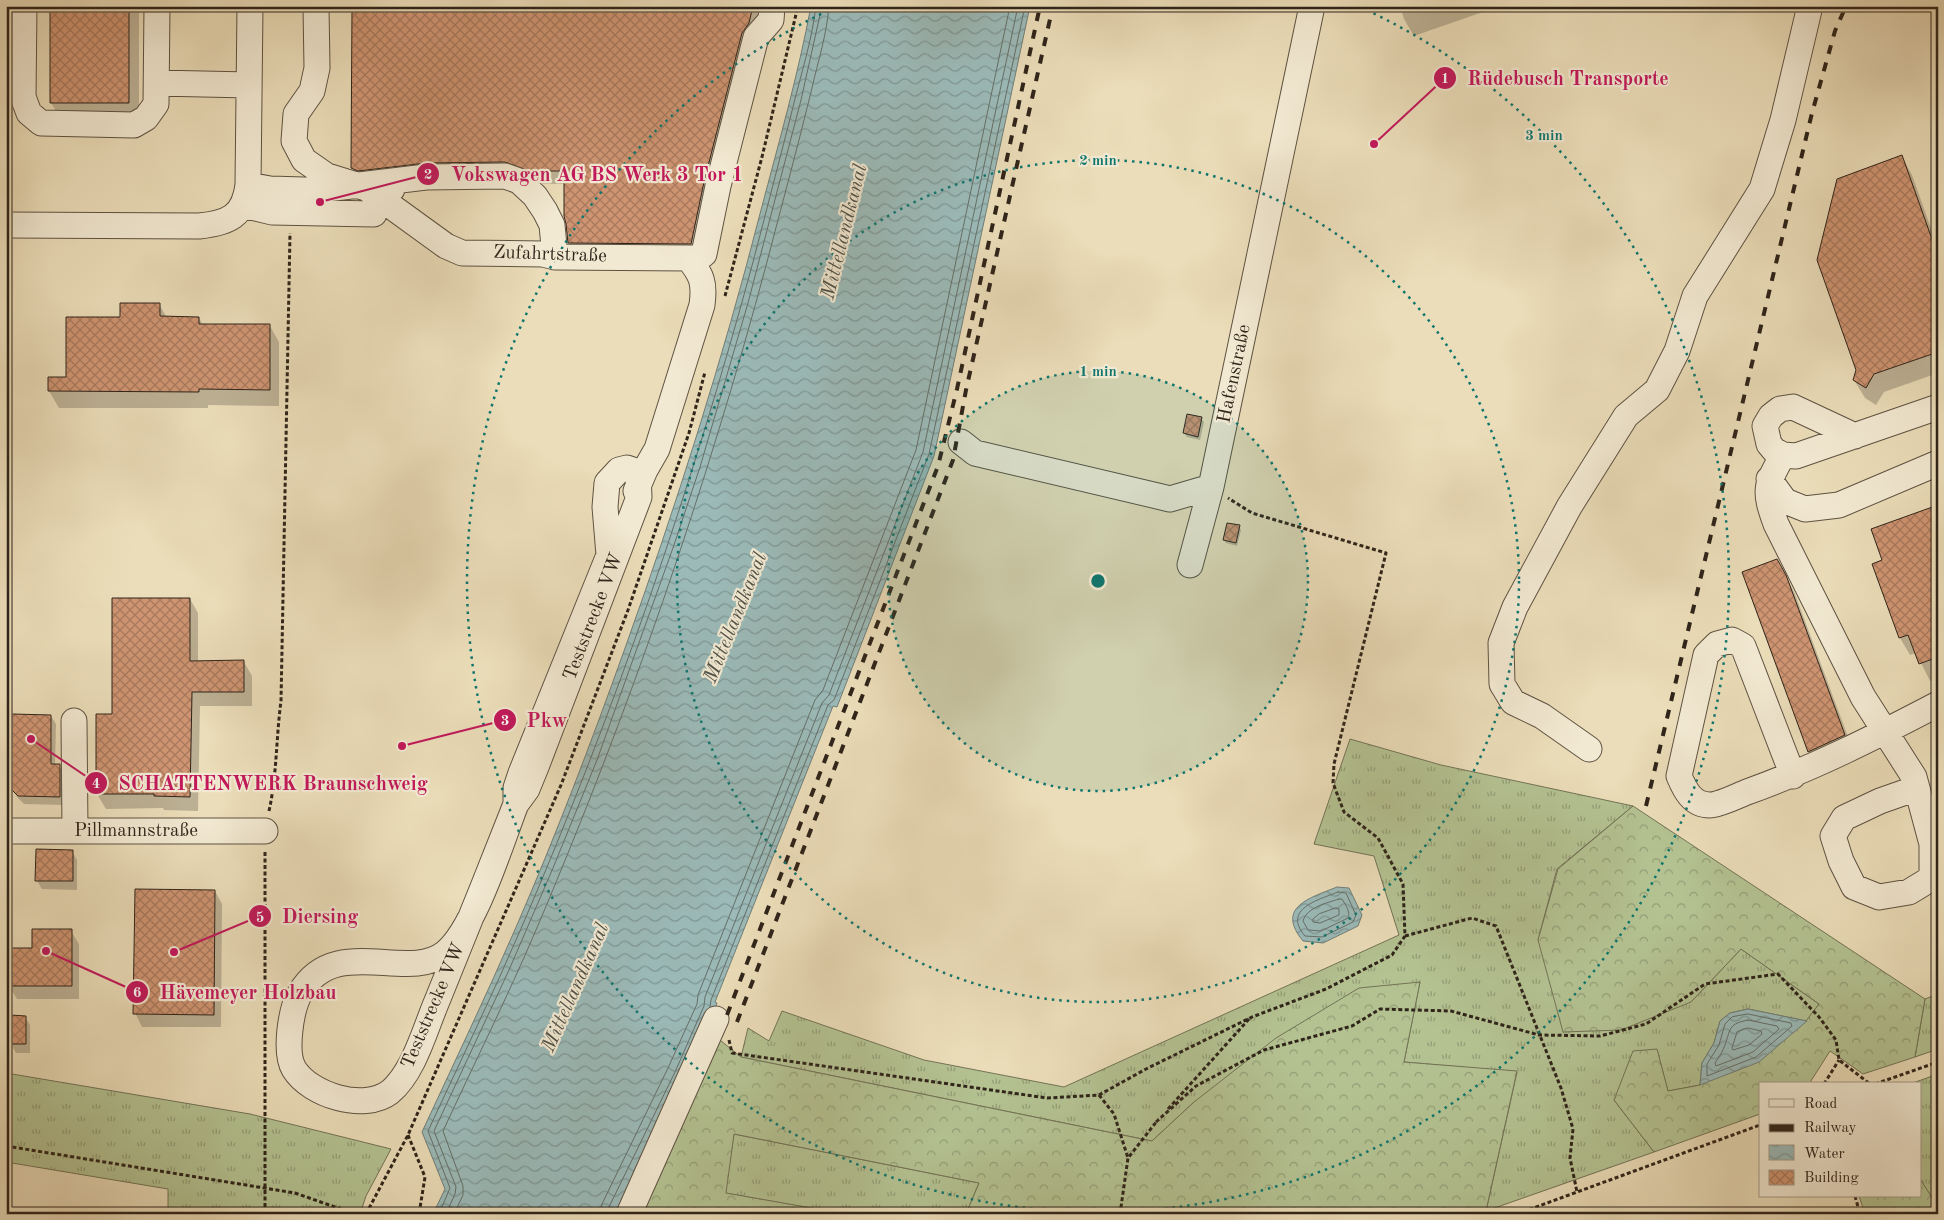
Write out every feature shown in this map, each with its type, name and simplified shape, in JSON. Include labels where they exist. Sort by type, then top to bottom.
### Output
[{"type":"street","points":[[24,6],[23,97],[29,113],[42,123],[134,125],[146,118],[156,104],[158,84],[157,6]]},
{"type":"street","points":[[6,225],[208,225],[217,224],[231,218],[245,195],[250,6]]},
{"type":"street","name":"Zufahrtstraße","points":[[316,6],[317,68],[312,91],[296,114],[294,141],[304,160],[327,176],[366,188],[446,246],[462,253],[543,254],[554,257],[688,258]]},
{"type":"street","points":[[688,258],[698,258],[704,254],[718,186],[756,37],[771,20],[772,6]]},
{"type":"street","name":"Hafenstraße","points":[[1190,565],[1211,487],[1312,6]]},
{"type":"street","points":[[1589,749],[1542,716],[1513,702],[1502,684],[1500,644],[1515,607],[1569,507],[1626,416],[1657,390],[1677,351],[1695,296],[1762,189],[1783,120],[1810,6]]},
{"type":"street","points":[[158,84],[249,85]]},
{"type":"street","points":[[245,195],[270,189],[326,189],[426,177],[505,176],[519,181],[535,196],[552,225],[554,257]]},
{"type":"street","points":[[245,195],[272,212],[374,214],[379,196],[401,186],[471,187]]},
{"type":"street","name":"Teststrecke VW","points":[[639,483],[657,449],[702,305],[704,290],[700,273],[688,258]]},
{"type":"street","points":[[1854,436],[1793,407],[1780,409],[1771,416],[1765,426],[1768,444],[1774,450],[1783,455],[1796,456],[1854,436],[1938,407]]},
{"type":"street","points":[[961,442],[976,453],[1170,499],[1211,487]]},
{"type":"street","points":[[1783,455],[1769,479],[1767,500],[1776,524],[1864,697],[1914,777],[1917,788],[1932,844],[1932,878],[1909,892],[1879,897],[1854,887],[1833,836],[1844,818],[1880,801],[1917,788]]},
{"type":"street","points":[[1769,479],[1785,501],[1805,509],[1839,505],[1938,463]]},
{"type":"street","name":"Teststrecke VW","points":[[639,483],[638,475],[633,470],[627,468],[619,470],[607,483],[604,507],[609,555],[521,773],[516,788],[516,804],[502,839],[499,848],[496,857],[492,866],[488,874],[485,883],[482,892],[461,944],[407,1074],[389,1093],[372,1099],[353,1100],[333,1097],[318,1090],[304,1081],[293,1068],[290,1054],[290,1017],[301,991],[318,973],[331,966],[345,962],[417,962],[432,960],[445,952],[473,914],[476,905],[480,896],[484,887],[487,878],[491,868],[494,859],[498,850],[505,832],[509,822],[513,813],[516,804],[527,789],[586,638],[638,497],[639,483]]},
{"type":"street","points":[[1793,776],[1743,646],[1732,640],[1717,644],[1706,655],[1679,776],[1686,790],[1695,801],[1711,805],[1793,776],[1938,704]]},
{"type":"street","points":[[74,722],[75,831]]},
{"type":"street","name":"Pillmannstraße","points":[[6,831],[265,831]]},
{"type":"street","points":[[629,1214],[722,1028]]},
{"type":"path","points":[[265,1214],[265,831],[274,790],[276,733],[281,701],[290,246]]},
{"type":"path","points":[[1211,487],[1252,513],[1386,553],[1334,764],[1332,782],[1344,812],[1378,838],[1403,884],[1406,936]]},
{"type":"path","points":[[722,1028],[732,1053],[1047,1098],[1099,1095],[1146,1068],[1252,1017],[1326,989],[1392,955],[1406,936],[1472,918],[1496,926],[1561,1088],[1573,1130],[1570,1158],[1578,1192]]},
{"type":"path","points":[[1156,1122],[1196,1086],[1264,1050],[1352,1026],[1380,1009],[1452,1011],[1539,1035],[1600,1036],[1646,1024],[1705,984],[1778,974],[1819,1017],[1836,1040],[1839,1060],[1825,1082]]},
{"type":"path","points":[[1128,1158],[1156,1122],[1252,1017]]},
{"type":"path","points":[[1839,1060],[1867,1082]]},
{"type":"path","points":[[1881,1082],[1938,1062]]},
{"type":"path","points":[[1099,1095],[1114,1114],[1128,1158],[1120,1214]]},
{"type":"path","points":[[1517,1214],[1759,1125]]},
{"type":"path","points":[[366,1214],[408,1135],[425,1177],[419,1214]]},
{"type":"path","points":[[6,1146],[265,1187],[295,1193],[354,1214]]},
{"type":"path","points":[[1855,1198],[1860,1214]]},
{"type":"path","points":[[1007,1214],[1014,1214]]},
{"type":"green space","points":[[1350,739],[1441,765],[1633,806],[1557,869],[1538,940],[1691,1002],[1741,949],[1819,1004],[1807,1021],[1700,1085],[1668,1091],[1657,1050],[1614,1100],[1654,1152],[1486,1211],[1517,1072],[1404,1062],[1420,982],[1194,1102],[1152,1141],[741,1057],[748,1028],[769,1041],[782,1011],[924,1060],[1064,1087],[1399,935],[1374,856],[1314,844]]},
{"type":"green space","points":[[1633,806],[1925,999],[1915,1057],[1863,1074],[1830,1051],[1810,1082],[1759,1082],[1759,1114],[1654,1152],[1614,1100],[1633,1051],[1657,1049],[1668,1091],[1700,1085],[1702,1063],[1714,1043],[1720,1021],[1730,1013],[1748,1009],[1806,1021],[1819,1004],[1741,949],[1691,1002],[1621,1030],[1563,1032],[1538,940],[1558,869]]},
{"type":"green space","points":[[1420,982],[1404,1062],[1517,1071],[1486,1211],[1480,1214],[966,1214],[979,1183],[734,1134],[726,1193],[845,1214],[637,1214],[715,1036],[741,1057],[1152,1141],[1194,1102],[1276,1038],[1359,988]]},
{"type":"green space","points":[[1938,994],[1938,1049],[1915,1057],[1925,999]]},
{"type":"green space","points":[[6,1073],[250,1114],[391,1149],[366,1196],[360,1214],[168,1214],[168,1189],[6,1162]]},
{"type":"green space","points":[[1938,1074],[1938,1208],[1922,1182],[1922,1082],[1916,1082]]},
{"type":"green space","points":[[734,1134],[979,1183],[966,1214],[845,1214],[725,1193]]},
{"type":"green space","points":[[1922,1182],[1937,1205],[1938,1214],[1865,1214],[1860,1198],[1922,1198]]},
{"type":"water","name":"Mittellandkanal","points":[[811,6],[1030,6],[934,456],[837,707],[833,706],[715,1002],[717,1003],[699,1047],[618,1214],[433,1214],[445,1189],[422,1132],[494,977],[546,857],[599,720],[643,597],[698,432],[731,321],[788,108]]},
{"type":"water","points":[[1337,887],[1349,888],[1362,915],[1358,926],[1323,943],[1303,941],[1295,929],[1294,912],[1299,905],[1307,900]]},
{"type":"water","points":[[1748,1009],[1807,1021],[1759,1062],[1700,1085],[1702,1063],[1714,1043],[1720,1021],[1730,1013]]},
{"type":"building","points":[[50,6],[129,6],[129,103],[50,103]]},
{"type":"building","points":[[352,6],[753,6],[749,23],[742,33],[704,182],[691,244],[568,243],[564,216],[564,171],[529,171],[505,162],[426,163],[358,171],[351,168]]},
{"type":"building","points":[[1902,155],[1938,256],[1938,352],[1874,374],[1866,388],[1853,380],[1856,370],[1817,260],[1837,179]]},
{"type":"building","points":[[120,303],[160,303],[160,316],[199,317],[199,324],[270,324],[270,390],[199,389],[199,392],[48,391],[48,377],[66,377],[66,317],[120,317]]},
{"type":"building","points":[[1187,414],[1202,417],[1198,437],[1183,433]]},
{"type":"building","points":[[1938,505],[1938,657],[1919,664],[1908,635],[1899,638],[1872,564],[1882,560],[1871,529]]},
{"type":"building","points":[[1227,523],[1240,525],[1236,543],[1223,540]]},
{"type":"building","points":[[1777,559],[1786,575],[1845,735],[1808,752],[1742,572]]},
{"type":"building","points":[[112,598],[190,598],[190,661],[244,660],[244,692],[192,692],[190,797],[154,796],[154,794],[96,794],[96,714],[112,714]]},
{"type":"building","points":[[12,714],[51,715],[51,764],[60,764],[60,797],[18,796],[11,789]]},
{"type":"building","points":[[36,849],[73,850],[73,881],[35,881]]},
{"type":"building","points":[[135,889],[215,890],[214,1015],[133,1014]]},
{"type":"building","points":[[32,929],[72,929],[72,986],[8,986],[8,948],[32,948]]},
{"type":"building","points":[[10,1015],[26,1016],[26,1044],[9,1044]]},
{"type":"railway","points":[[727,1015],[938,466],[957,389],[1040,6]]},
{"type":"railway","points":[[737,1022],[953,460],[966,390],[1053,6]]},
{"type":"railway","points":[[1646,806],[1812,113],[1835,31],[1846,6]]},
{"type":"place","name":"Rüdebusch Transporte","points":[[1374,144]]},
{"type":"place","name":"Vokswagen AG BS Werk 3 Tor 1","points":[[320,202]]},
{"type":"place","name":"SCHATTENWERK Braunschweig","points":[[31,739]]},
{"type":"place","name":"Pkw","points":[[402,746]]},
{"type":"place","name":"Hävemeyer Holzbau","points":[[46,951]]},
{"type":"place","name":"Diersing","points":[[174,952]]}]
